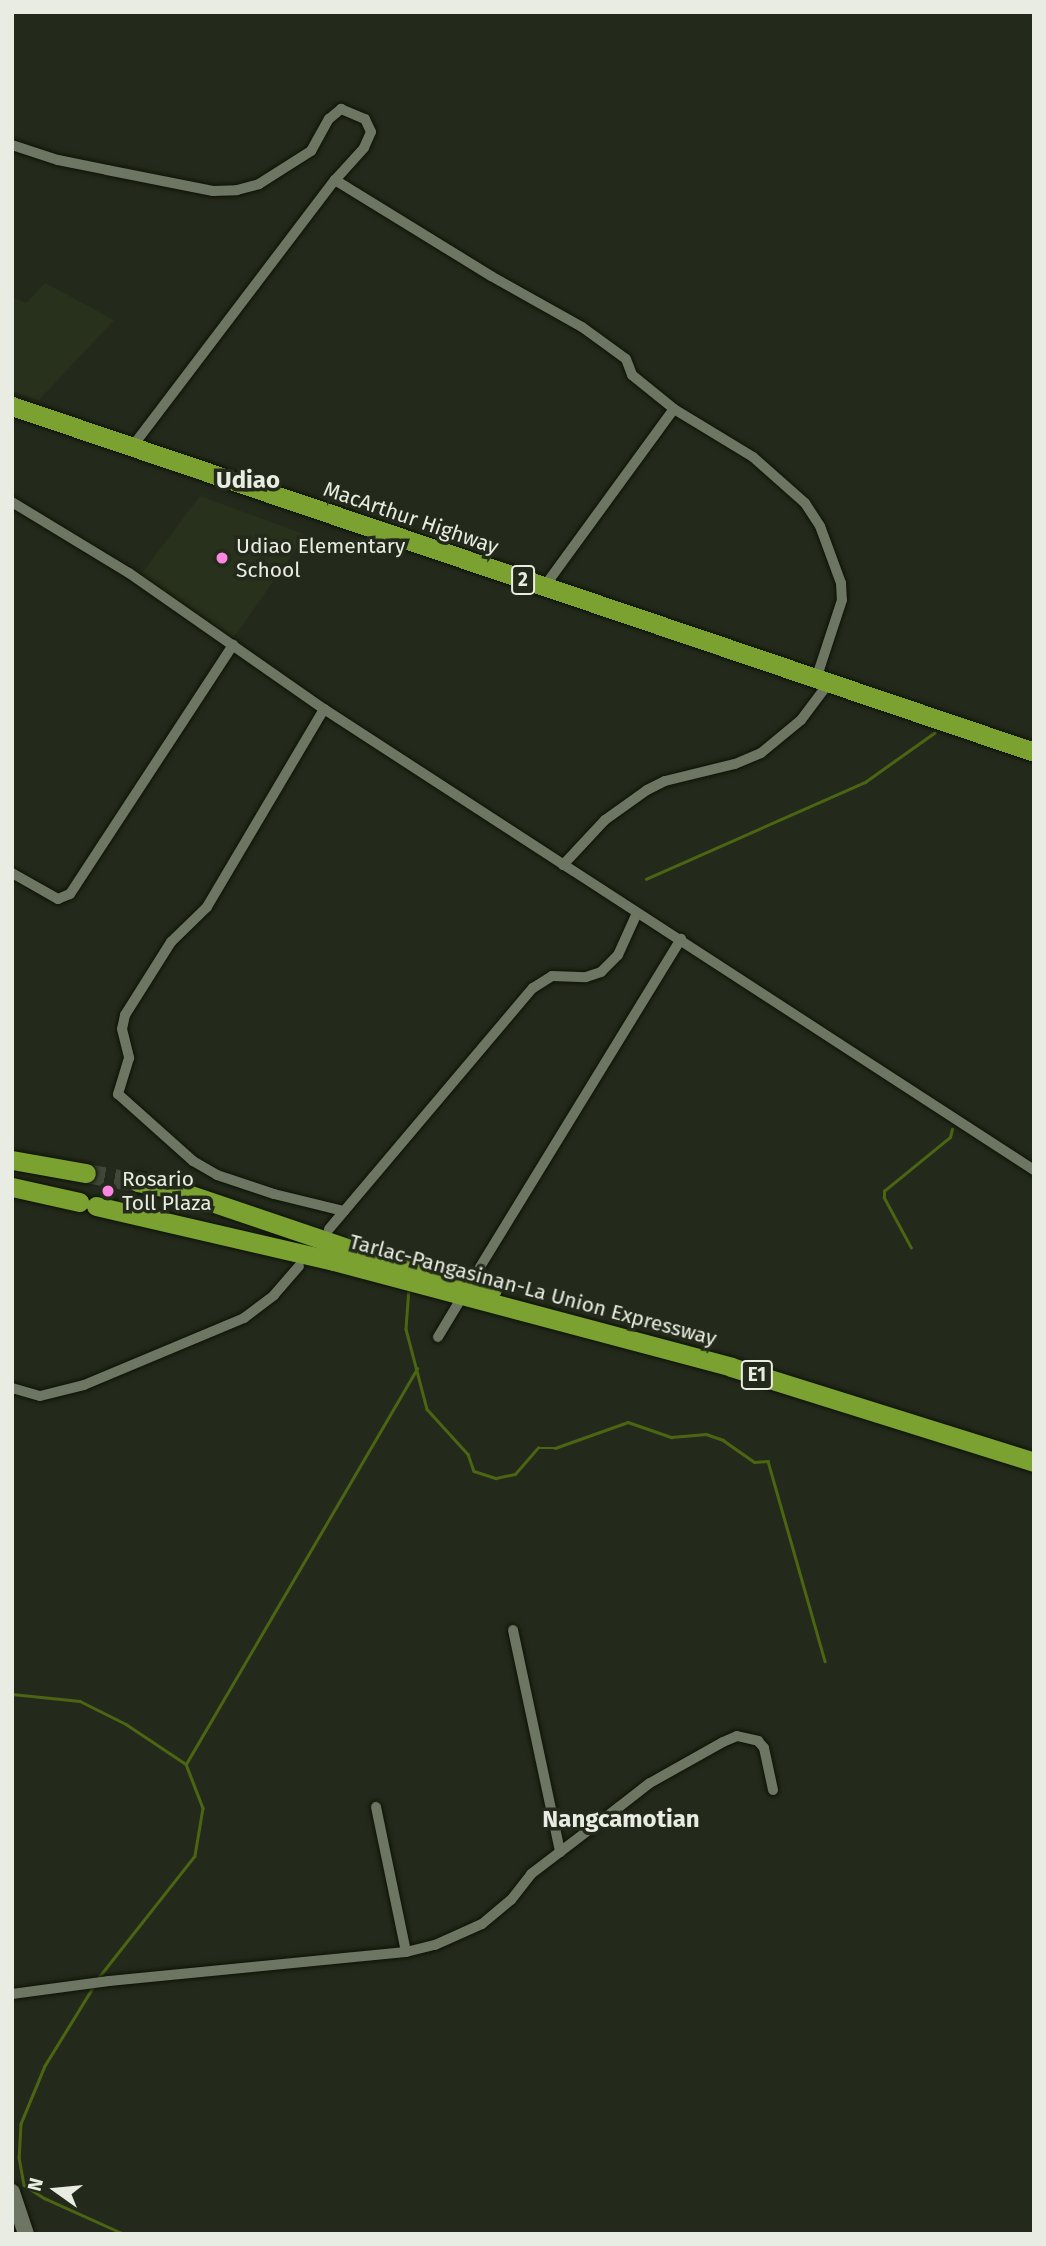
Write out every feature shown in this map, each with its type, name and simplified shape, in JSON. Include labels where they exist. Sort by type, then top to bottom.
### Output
[{"type":"highway","name":"MacArthur Highway","points":[[12,406],[1034,752]]},
{"type":"highway","points":[[12,1160],[86,1172]]},
{"type":"highway","name":"Tarlac-Pangasinan-La Union Expressway","points":[[136,1182],[173,1189],[383,1259],[786,1370],[1034,1449]]},
{"type":"highway","name":"Tarlac-Pangasinan-La Union Expressway","points":[[12,1187],[334,1261],[691,1356],[1034,1462]]},
{"type":"street","points":[[12,145],[58,160],[213,191],[237,190],[259,184],[311,151],[329,119],[341,109],[358,113],[365,119],[371,132],[364,148],[335,180],[132,447]]},
{"type":"street","points":[[335,180],[491,276],[582,327],[626,359],[632,374],[674,409],[753,457],[796,494],[816,518],[841,583],[842,600],[822,682],[801,719],[761,753],[736,764],[665,781],[646,790],[604,820],[563,865]]},
{"type":"street","points":[[544,587],[674,409]]},
{"type":"street","points":[[12,502],[129,573],[324,709],[1034,1170]]},
{"type":"street","points":[[12,873],[58,899],[69,894],[233,645]]},
{"type":"street","points":[[324,709],[207,907],[171,942],[125,1015],[122,1029],[129,1058],[118,1094],[201,1167],[247,1186],[344,1211]]},
{"type":"street","points":[[329,1229],[533,988],[552,976],[586,977],[601,972],[628,939],[637,913]]},
{"type":"street","points":[[480,1267],[681,939]]},
{"type":"street","points":[[12,1388],[40,1396],[84,1385],[244,1318],[274,1295],[299,1266]]},
{"type":"street","points":[[438,1337],[459,1302]]},
{"type":"street","points":[[513,1630],[560,1852]]},
{"type":"street","points":[[12,1994],[108,1981],[407,1952],[435,1945],[482,1924],[511,1900],[531,1874],[650,1783],[737,1736],[758,1741],[764,1748],[773,1790]]},
{"type":"street","points":[[376,1807],[407,1952]]},
{"type":"street","points":[[12,2192],[26,2234]]},
{"type":"shaded area","points":[[45,283],[114,320],[39,400],[12,391],[12,297],[26,303]]},
{"type":"shaded area","name":"Udiao Elementary School","points":[[200,496],[306,535],[232,640],[136,581]]},
{"type":"waterway","points":[[646,879],[865,782],[934,733]]},
{"type":"waterway","points":[[911,1248],[884,1198],[884,1191],[950,1137],[952,1129]]},
{"type":"waterway","points":[[409,1288],[406,1329],[427,1409],[468,1454],[474,1471],[496,1478],[515,1474],[538,1448],[555,1448],[628,1422],[671,1437],[706,1434],[723,1440],[754,1462],[768,1461],[825,1661]]},
{"type":"waterway","points":[[186,1764],[417,1368]]},
{"type":"waterway","points":[[12,1694],[80,1701],[126,1724],[186,1764],[203,1808],[195,1856],[98,1979]]},
{"type":"waterway","points":[[93,1988],[45,2066],[21,2124],[19,2157],[24,2185],[44,2198],[124,2234]]},
{"type":"tunnel","points":[[86,1173],[137,1182]]},
{"type":"place","name":"Udiao Elementary School","points":[[222,558]]},
{"type":"place","name":"Rosario Toll Plaza","points":[[108,1191]]},
{"type":"district","name":"Udiao","points":[[248,481]]},
{"type":"district","name":"Nangcamotian","points":[[621,1820]]}]
